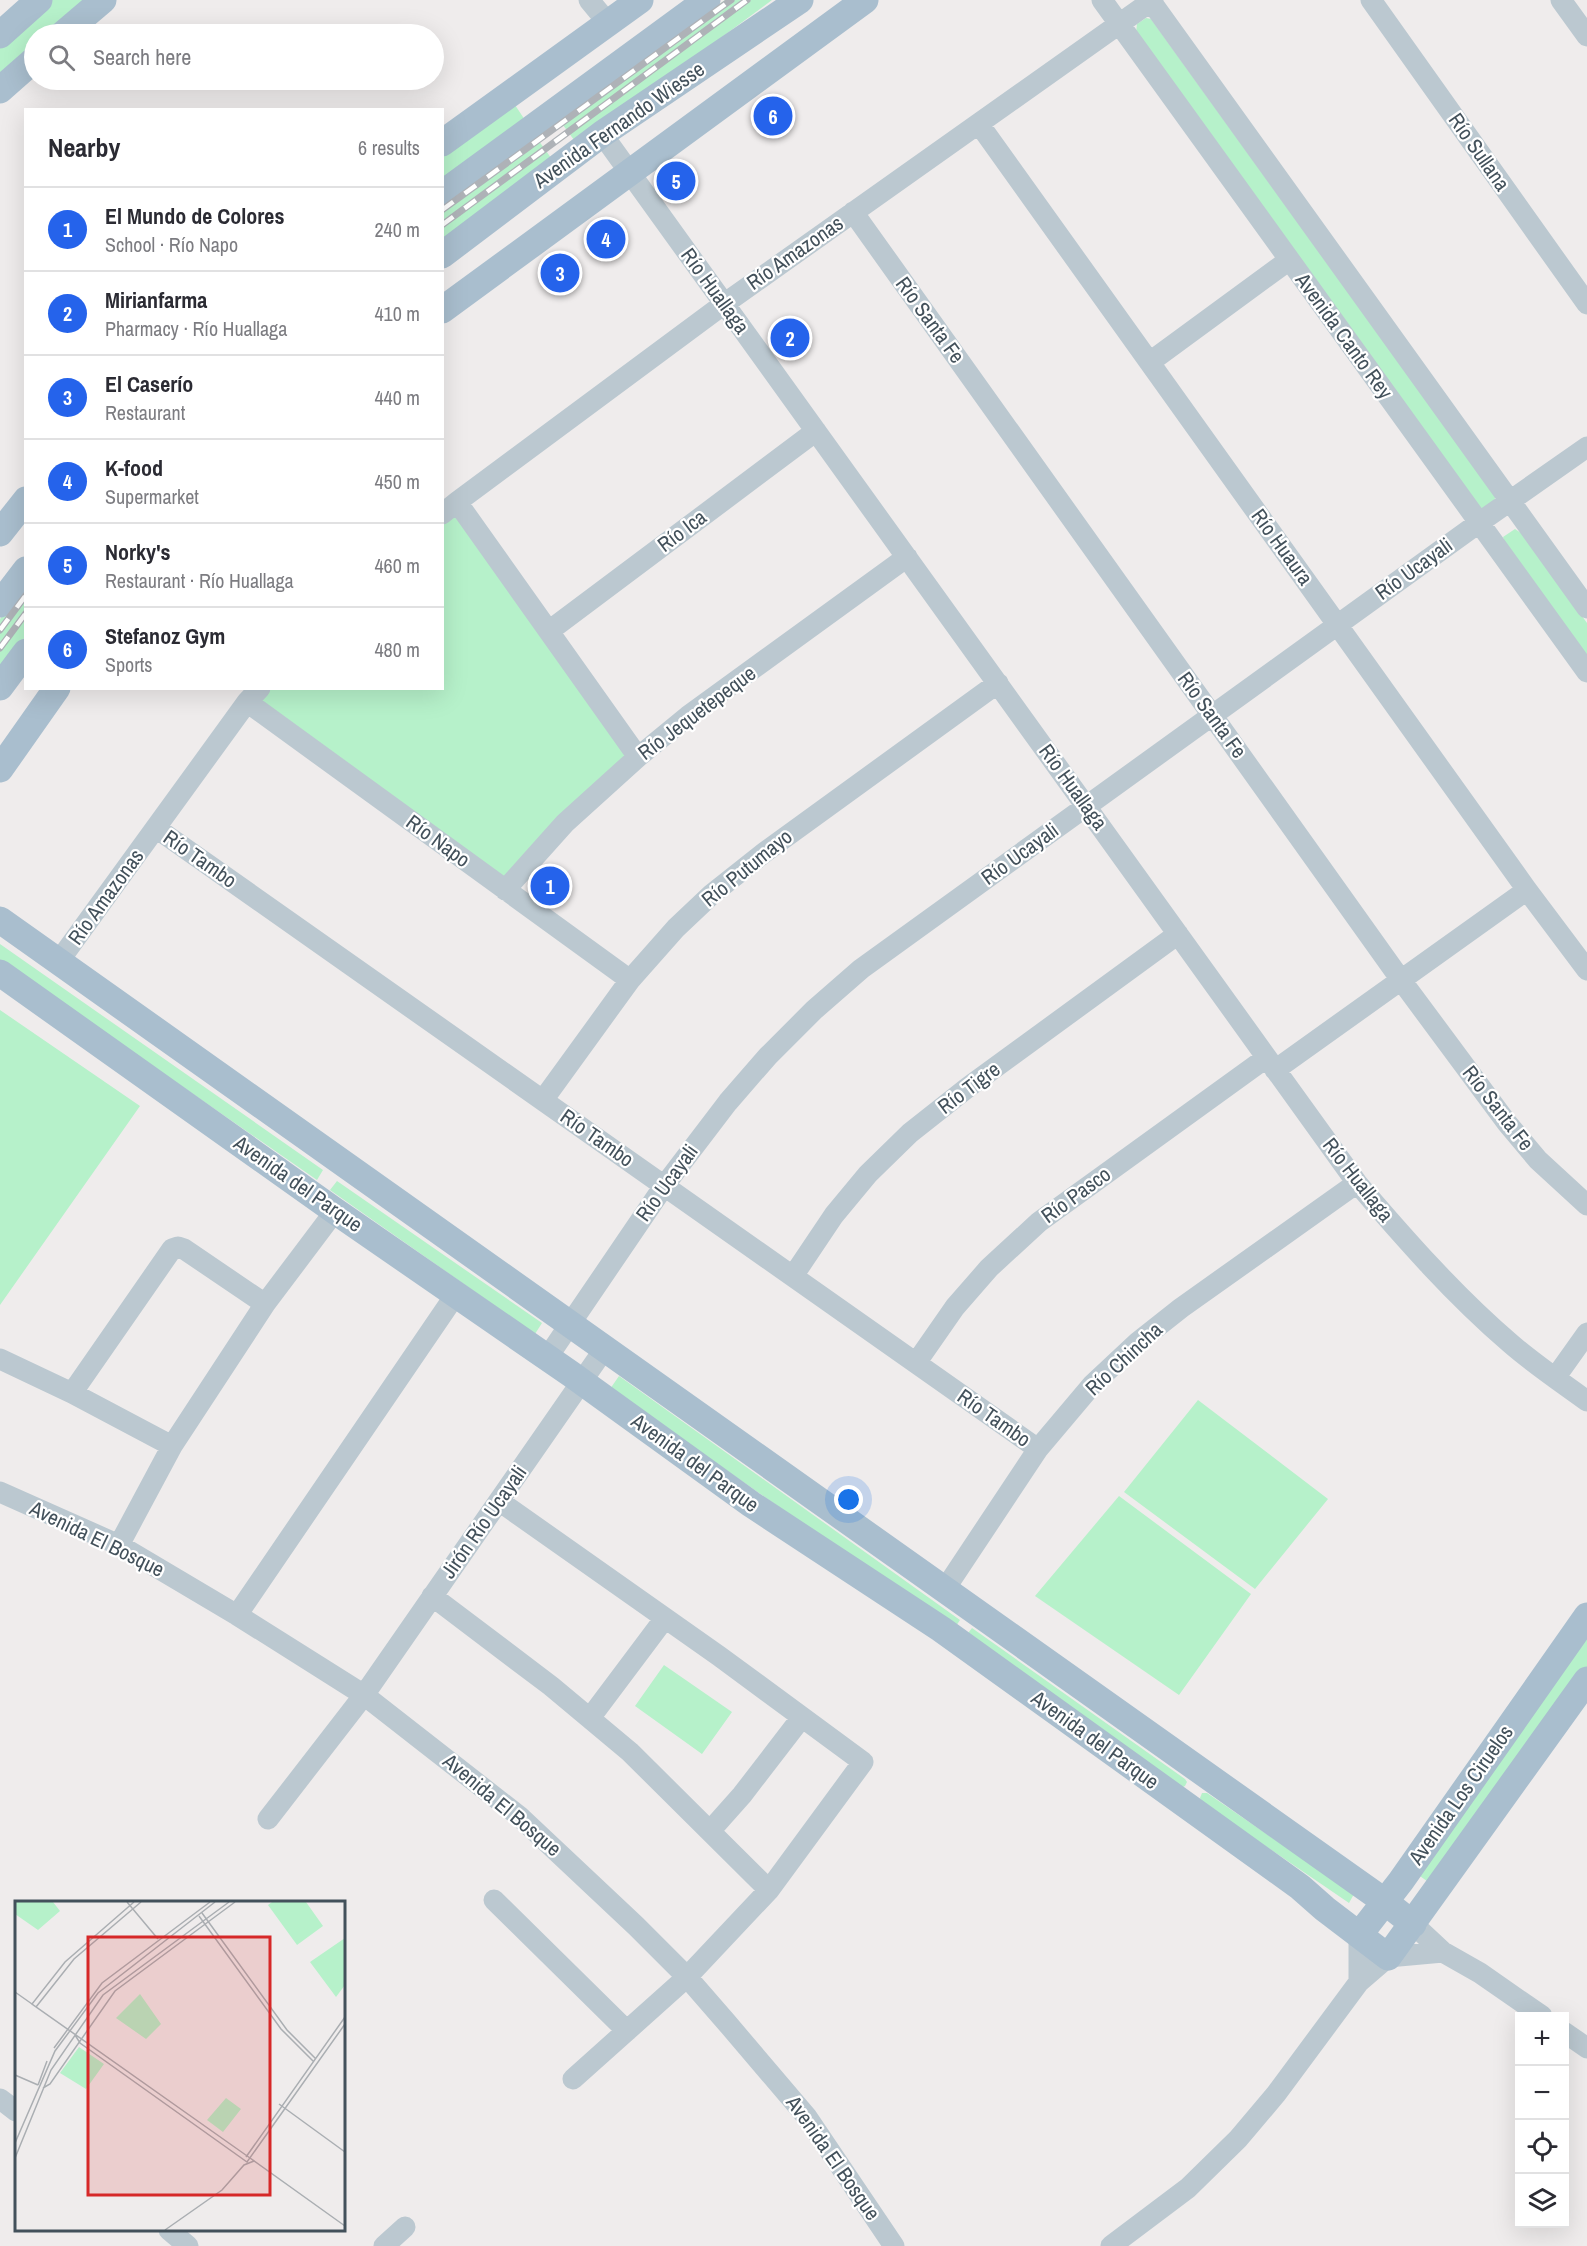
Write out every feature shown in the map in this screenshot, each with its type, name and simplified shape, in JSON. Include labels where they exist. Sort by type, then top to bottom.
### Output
[{"type":"main road","points":[[0,35],[39,0]]},
{"type":"main road","points":[[75,24],[103,0]]},
{"type":"main road","points":[[444,142],[640,0]]},
{"type":"main road","points":[[444,193],[707,0]]},
{"type":"main road","name":"Avenida Fernando Wiesse","points":[[444,253],[602,134],[800,0]]},
{"type":"main road","name":"Avenida Fernando Wiesse","points":[[444,309],[865,0]]},
{"type":"main road","points":[[0,90],[24,69]]},
{"type":"main road","points":[[0,533],[24,503]]},
{"type":"main road","points":[[0,604],[24,573]]},
{"type":"main road","points":[[0,687],[24,655]]},
{"type":"main road","points":[[0,769],[56,690]]},
{"type":"main road","name":"Avenida del Parque","points":[[0,920],[1384,1901]]},
{"type":"main road","name":"Avenida del Parque","points":[[0,973],[335,1211],[582,1382],[751,1504],[941,1629],[1300,1887],[1388,1957]]},
{"type":"main road","name":"Avenida Los Ciruelos","points":[[1359,1935],[1587,1616]]},
{"type":"main road","name":"Avenida Los Ciruelos","points":[[1388,1957],[1587,1680]]},
{"type":"main road","points":[[1185,1805],[1207,1775]]},
{"type":"main road","points":[[1384,1901],[1413,1924]]},
{"type":"street","points":[[589,0],[608,23]]},
{"type":"street","name":"Avenida Canto Rey","points":[[1102,0],[1587,672]]},
{"type":"street","name":"Avenida Canto Rey","points":[[1152,0],[1587,608]]},
{"type":"street","name":"Río Amazonas","points":[[450,508],[724,304],[1152,0]]},
{"type":"street","name":"Río Sullana","points":[[1371,0],[1587,304]]},
{"type":"street","points":[[1561,0],[1587,36]]},
{"type":"street","name":"Río Huaura","points":[[979,124],[1527,890],[1587,970]]},
{"type":"street","name":"Río Huallaga","points":[[602,134],[1357,1183],[1452,1289],[1510,1343],[1587,1401]]},
{"type":"street","name":"Río Santa Fe","points":[[853,212],[1401,980],[1507,1123],[1538,1160],[1587,1205]]},
{"type":"street","points":[[1150,362],[1281,266]]},
{"type":"street","name":"Río Ica","points":[[549,631],[816,430]]},
{"type":"street","name":"Río Ucayali","points":[[548,1358],[664,1186],[728,1102],[768,1056],[814,1010],[861,969],[1587,447]]},
{"type":"street","points":[[450,508],[549,631],[638,757]]},
{"type":"street","name":"Río Jequetepeque","points":[[505,890],[565,823],[638,757],[688,716],[907,557]]},
{"type":"street","name":"Río Putumayo","points":[[543,1101],[630,980],[676,928],[721,887],[765,852],[998,683]]},
{"type":"street","name":"Río Amazonas","points":[[59,961],[254,695]]},
{"type":"street","name":"Río Napo","points":[[254,695],[505,890],[630,980]]},
{"type":"street","name":"Río Tambo","points":[[156,828],[1038,1449]]},
{"type":"street","name":"Río Pasco","points":[[916,1363],[955,1308],[989,1268],[1039,1222],[1270,1064],[1401,980],[1527,890]]},
{"type":"street","name":"Río Tigre","points":[[793,1276],[834,1215],[868,1174],[910,1133],[967,1088],[1178,934]]},
{"type":"street","name":"Río Chincha","points":[[945,1589],[1038,1449],[1092,1385],[1138,1342],[1181,1308],[1357,1183]]},
{"type":"street","points":[[118,1545],[172,1446],[265,1304],[335,1211]]},
{"type":"street","points":[[72,1393],[172,1249],[178,1247],[184,1249],[265,1304]]},
{"type":"street","points":[[237,1615],[456,1294]]},
{"type":"street","points":[[1555,1378],[1587,1333]]},
{"type":"street","name":"Jirón Río Ucayali","points":[[268,1819],[364,1695],[605,1348]]},
{"type":"street","points":[[0,1359],[72,1393],[172,1446]]},
{"type":"street","name":"Avenida El Bosque","points":[[0,1492],[118,1545],[237,1615],[364,1695],[519,1816],[586,1877],[687,1977],[807,2117],[894,2246]]},
{"type":"street","points":[[499,1501],[665,1618],[862,1762],[769,1890],[687,1977],[573,2079]]},
{"type":"street","points":[[432,1596],[551,1686],[630,1752],[769,1890]]},
{"type":"street","points":[[590,1718],[665,1618]]},
{"type":"street","points":[[710,1831],[742,1795],[802,1717]]},
{"type":"street","points":[[494,1900],[627,2031]]},
{"type":"street","points":[[1413,1924],[1443,1952],[1480,1973],[1536,2012]]},
{"type":"street","points":[[1359,1935],[1359,1982]]},
{"type":"street","points":[[1388,1957],[1443,1952]]},
{"type":"street","name":"Avenida Los Ciruelos","points":[[1111,2246],[1188,2188],[1238,2139],[1276,2094],[1359,1982],[1388,1957]]},
{"type":"street","points":[[1569,2035],[1587,2048]]},
{"type":"street","points":[[0,2100],[15,2110]]},
{"type":"street","points":[[384,2246],[405,2227]]},
{"type":"street","points":[[171,2231],[188,2246]]},
{"type":"green space","points":[[46,0],[85,0],[56,24],[24,24],[24,52],[0,73],[0,39]]},
{"type":"green space","points":[[725,0],[772,0],[577,144],[560,121]]},
{"type":"green space","points":[[1146,18],[1151,19],[1496,497],[1491,504],[1481,509],[1136,33],[1137,24]]},
{"type":"green space","points":[[513,102],[527,123],[444,184],[444,152]]},
{"type":"green space","points":[[536,137],[554,162],[444,245],[444,205]]},
{"type":"green space","points":[[457,502],[638,757],[505,890],[247,702],[259,690],[444,690],[444,513]]},
{"type":"green space","points":[[1515,529],[1524,535],[1587,623],[1587,660],[1506,546],[1503,537]]},
{"type":"green space","points":[[24,586],[24,638],[0,673],[0,619]]},
{"type":"green space","points":[[0,944],[323,1170],[317,1180],[0,960]]},
{"type":"green space","points":[[0,1010],[140,1106],[0,1305]]},
{"type":"green space","points":[[337,1181],[542,1323],[535,1334],[330,1190]]},
{"type":"green space","points":[[619,1376],[960,1620],[954,1629],[610,1389]]},
{"type":"green space","points":[[1198,1400],[1328,1499],[1255,1589],[1124,1492]]},
{"type":"green space","points":[[1119,1496],[1251,1594],[1179,1695],[1035,1596]]},
{"type":"green space","points":[[972,1628],[1185,1779],[1187,1782],[1185,1786],[1181,1788],[965,1637]]},
{"type":"green space","points":[[1587,1636],[1587,1667],[1434,1886],[1417,1874]]},
{"type":"green space","points":[[664,1665],[732,1712],[702,1754],[635,1706]]},
{"type":"green space","points":[[1202,1793],[1207,1793],[1354,1894],[1349,1903],[1201,1802]]},
{"type":"railway","points":[[444,209],[731,0]]},
{"type":"railway","points":[[444,224],[747,0]]},
{"type":"railway","points":[[0,630],[24,598]]},
{"type":"railway","points":[[0,648],[24,616]]},
{"type":"place","name":"Stefanoz Gym","points":[[773,116]]},
{"type":"place","name":"Norky's","points":[[676,181]]},
{"type":"place","name":"K-food","points":[[606,239]]},
{"type":"place","name":"El Caserío","points":[[560,273]]},
{"type":"place","name":"Mirianfarma","points":[[790,338]]},
{"type":"place","name":"El Mundo de Colores","points":[[550,886]]}]
